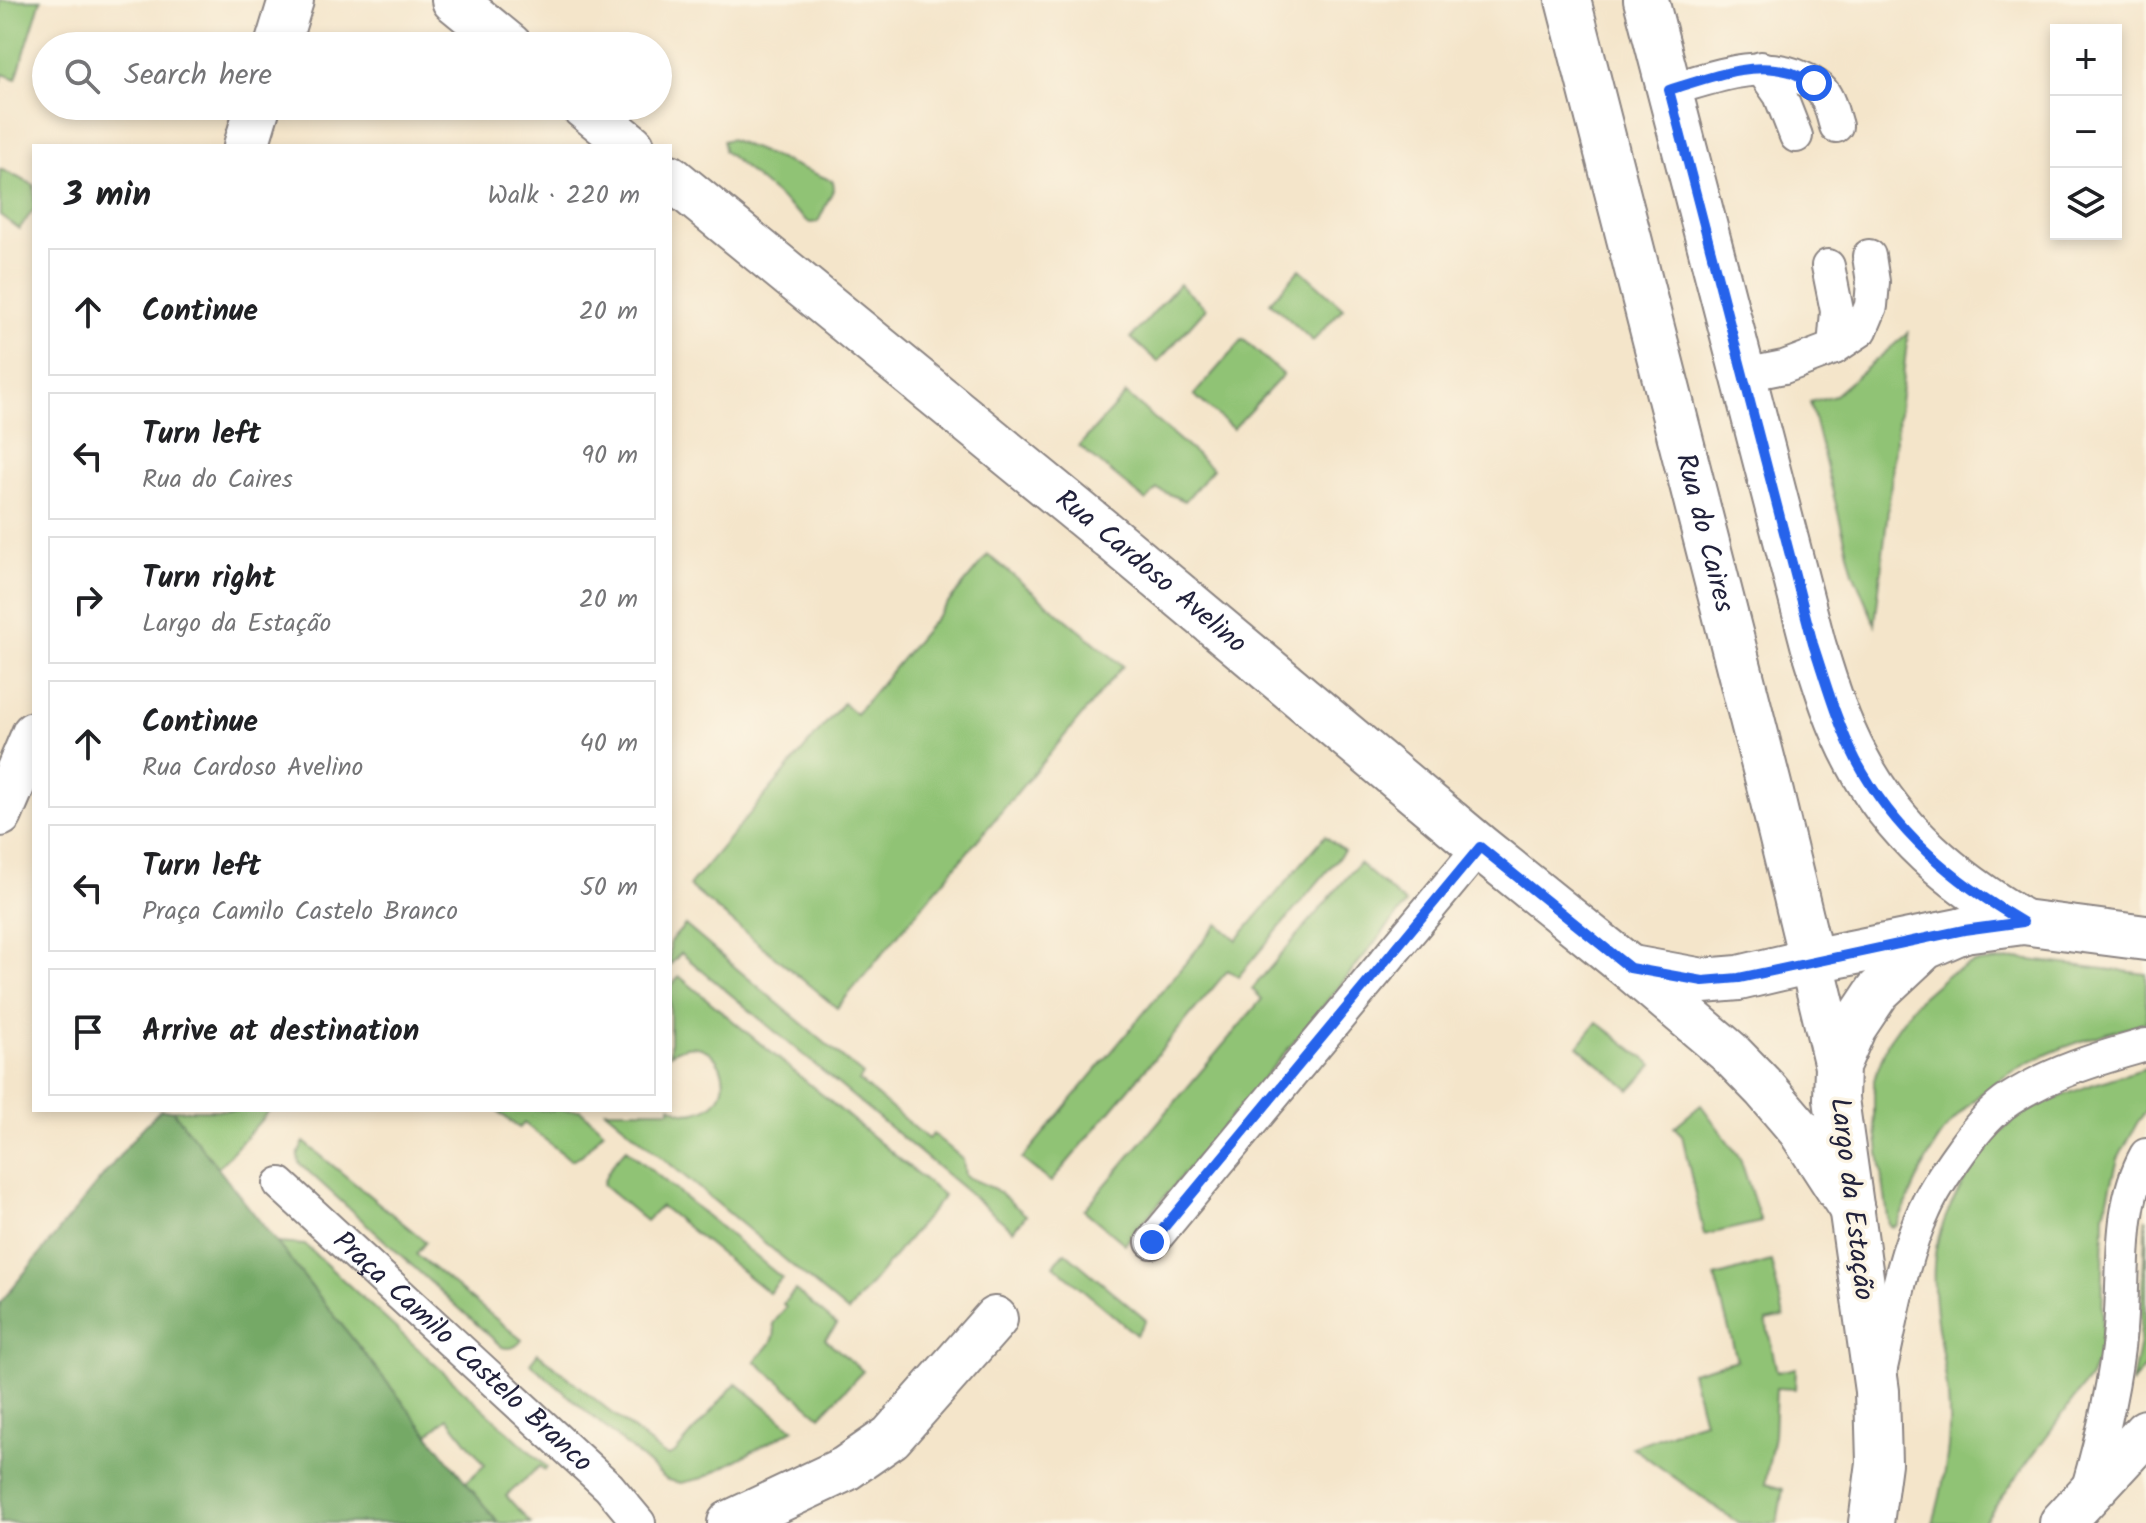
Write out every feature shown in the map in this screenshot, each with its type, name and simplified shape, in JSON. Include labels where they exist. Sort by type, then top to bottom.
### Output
[{"type":"main road","points":[[281,32],[291,0]]},
{"type":"main road","points":[[454,0],[493,32]]},
{"type":"main road","name":"Rua do Caires","points":[[1568,0],[1766,769],[1837,1066]]},
{"type":"main road","points":[[1646,0],[1813,644],[1831,702],[1857,761],[1894,819],[1939,864],[1982,898],[2023,922]]},
{"type":"main road","points":[[247,144],[254,120]]},
{"type":"main road","points":[[600,120],[630,144]]},
{"type":"main road","name":"Rua Cardoso Avelino","points":[[672,179],[1117,543],[1729,1052],[1800,1130],[1852,1210]]},
{"type":"main road","points":[[0,814],[32,739]]},
{"type":"main road","name":"Largo da Estação","points":[[1811,961],[1964,930],[2023,922],[2146,938]]},
{"type":"main road","name":"Largo da Estação","points":[[1871,1523],[1879,1463],[1877,1391],[1836,1099],[1837,1066],[1854,1027],[1878,991],[1925,947],[1964,930]]},
{"type":"main road","name":"Rua Cardoso Avelino","points":[[1630,968],[1703,981],[1739,978],[1811,961]]},
{"type":"main road","points":[[730,1523],[845,1469],[891,1437],[995,1319]]},
{"type":"main road","points":[[2074,1511],[2146,1432]]},
{"type":"lane","points":[[1761,68],[1780,95],[1796,136]]},
{"type":"lane","points":[[1669,90],[1761,68],[1790,72],[1814,83],[1826,97],[1836,126]]},
{"type":"lane","points":[[1744,375],[1784,367],[1834,348],[1861,330],[1871,306],[1873,282],[1869,256]]},
{"type":"lane","points":[[1828,266],[1837,311],[1834,348]]},
{"type":"lane","points":[[1152,1242],[1480,847]]},
{"type":"lane","points":[[1877,1391],[1908,1252],[1925,1209],[1945,1173],[1976,1129],[2008,1101],[2040,1082],[2091,1061],[2146,1045]]},
{"type":"lane","points":[[2074,1511],[2097,1456],[2120,1328],[2125,1224],[2132,1192],[2146,1155]]},
{"type":"lane","name":"Praça Camilo Castelo Branco","points":[[280,1184],[609,1487],[639,1523]]},
{"type":"green space","points":[[0,0],[41,0],[16,79],[3,74],[0,83]]},
{"type":"green space","points":[[730,139],[833,181],[834,188],[818,222],[806,220],[724,151],[723,141]]},
{"type":"green space","points":[[0,169],[32,184],[32,212],[19,229],[0,215]]},
{"type":"green space","points":[[1300,269],[1343,308],[1313,341],[1270,302]]},
{"type":"green space","points":[[1179,284],[1206,308],[1158,362],[1131,338]]},
{"type":"green space","points":[[1908,333],[1875,624],[1853,572],[1810,402],[1835,395]]},
{"type":"green space","points":[[1243,339],[1283,375],[1233,429],[1194,395]]},
{"type":"green space","points":[[1126,394],[1213,469],[1185,501],[1157,489],[1146,501],[1079,446]]},
{"type":"green space","points":[[988,555],[1123,666],[837,1008],[689,886],[843,703],[856,714]]},
{"type":"green space","points":[[1325,836],[1344,851],[1238,977],[1228,970],[1051,1182],[1022,1159],[1218,924],[1237,940]]},
{"type":"green space","points":[[1359,863],[1406,904],[1125,1244],[1084,1210],[1262,999],[1252,989]]},
{"type":"green space","points":[[685,925],[863,1075],[859,1081],[928,1139],[933,1134],[963,1159],[965,1176],[995,1189],[1026,1215],[1013,1230],[681,953],[672,963],[672,940]]},
{"type":"green space","points":[[2021,959],[2146,974],[2146,1022],[2090,1038],[2038,1058],[1990,1087],[1968,1105],[1940,1138],[1897,1225],[1893,1227],[1889,1225],[1874,1116],[1874,1080],[1888,1041],[1915,1003],[1947,975],[1974,963]]},
{"type":"green space","points":[[679,976],[944,1196],[848,1312],[607,1112],[672,1112],[672,1107],[695,1112],[714,1104],[722,1092],[720,1066],[712,1055],[701,1048],[686,1047],[672,1053],[672,985]]},
{"type":"green space","points":[[1597,1022],[1653,1065],[1630,1090],[1578,1046]]},
{"type":"green space","points":[[2146,1068],[2146,1111],[2118,1159],[2104,1214],[2102,1335],[2098,1358],[2090,1377],[1983,1523],[1933,1523],[1944,1476],[1949,1429],[1948,1397],[1934,1297],[1934,1264],[1937,1245],[1952,1203],[1991,1143],[2021,1115],[2081,1089]]},
{"type":"green space","points":[[1701,1105],[1740,1158],[1761,1222],[1704,1235],[1682,1135],[1674,1127]]},
{"type":"green space","points":[[158,1112],[174,1112],[498,1523],[0,1523],[0,1303]]},
{"type":"green space","points":[[174,1112],[268,1112],[218,1168]]},
{"type":"green space","points":[[499,1112],[582,1112],[604,1131],[582,1155],[571,1160],[524,1123],[519,1128]]},
{"type":"green space","points":[[304,1142],[426,1242],[416,1254],[522,1340],[511,1348],[502,1347],[299,1163],[298,1155]]},
{"type":"green space","points":[[626,1149],[782,1278],[769,1293],[661,1206],[646,1221],[603,1185],[609,1170]]},
{"type":"green space","points":[[2146,1218],[2146,1367],[2132,1383],[2140,1341]]},
{"type":"green space","points":[[277,1243],[305,1245],[547,1467],[544,1470],[540,1466],[506,1496],[531,1523],[498,1523],[466,1482],[485,1465],[448,1418],[428,1434]]},
{"type":"green space","points":[[1065,1252],[1146,1320],[1136,1335],[1054,1265]]},
{"type":"green space","points":[[1771,1261],[1784,1317],[1766,1321],[1777,1372],[1796,1368],[1795,1389],[1776,1388],[1774,1436],[1765,1484],[1783,1489],[1777,1523],[1738,1523],[1632,1447],[1704,1421],[1691,1372],[1737,1360],[1715,1277]]},
{"type":"green space","points":[[795,1290],[837,1325],[825,1339],[863,1371],[820,1416],[755,1361],[773,1339],[773,1324],[786,1307],[783,1304]]},
{"type":"green space","points":[[538,1353],[669,1456],[736,1383],[794,1429],[703,1478],[681,1483],[667,1480],[530,1363]]},
{"type":"route","points":[[1152,1242],[1480,847],[1630,968],[1703,981],[1739,978],[1964,930],[2023,922],[1982,898],[1939,864],[1894,819],[1857,761],[1831,702],[1813,644],[1669,90],[1761,68],[1790,72],[1814,83]]}]
